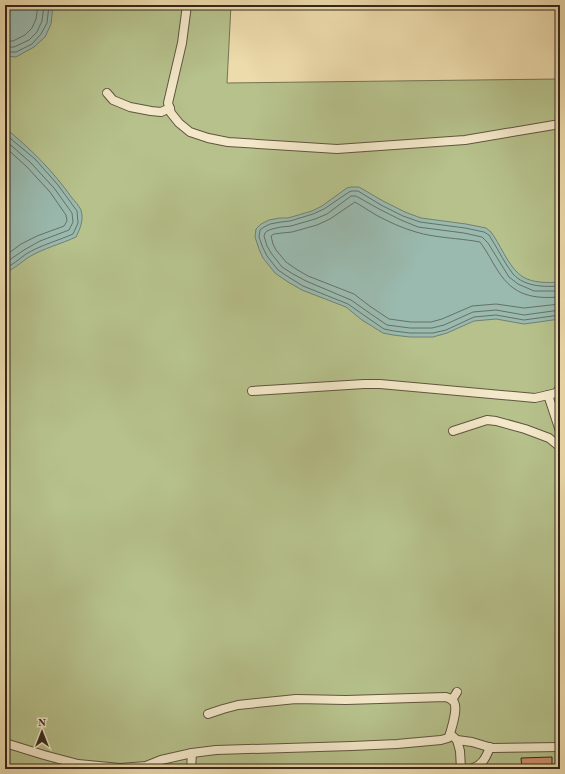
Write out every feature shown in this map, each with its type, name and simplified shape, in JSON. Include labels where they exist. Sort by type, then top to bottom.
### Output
[{"type":"lane","points":[[186,5],[182,43],[168,103],[171,113],[180,124],[190,132],[208,138],[228,142],[337,149],[465,140],[560,124]]},
{"type":"lane","points":[[107,93],[113,100],[130,107],[161,112],[170,108]]},
{"type":"lane","points":[[252,391],[372,384],[535,398],[556,392],[560,388]]},
{"type":"lane","points":[[548,395],[560,431]]},
{"type":"lane","points":[[453,431],[487,420],[496,421],[525,429],[549,438],[560,447]]},
{"type":"lane","points":[[452,700],[456,692]]},
{"type":"lane","points":[[5,743],[78,764],[120,768],[148,767],[162,760],[192,752],[397,744],[440,740],[448,738],[450,734],[455,709],[452,700],[446,697],[346,700],[296,699],[238,706],[222,709],[208,714]]},
{"type":"lane","points":[[450,734],[457,740],[490,747],[560,747]]},
{"type":"lane","points":[[457,740],[460,751],[461,769]]},
{"type":"lane","points":[[470,769],[474,768],[487,757],[490,747]]},
{"type":"lane","points":[[192,752],[192,769]]},
{"type":"green space","points":[[5,5],[231,5],[227,83],[560,79],[560,769],[5,769]]},
{"type":"water","points":[[5,5],[53,5],[51,24],[45,37],[34,47],[16,57],[5,56]]},
{"type":"water","points":[[5,128],[32,152],[57,178],[81,210],[82,221],[76,237],[35,254],[9,271],[5,272]]},
{"type":"water","points":[[359,187],[405,212],[421,218],[486,228],[491,232],[515,270],[523,277],[536,281],[560,282],[560,319],[524,324],[496,319],[474,321],[447,333],[433,337],[393,335],[383,333],[362,320],[346,307],[302,290],[275,273],[263,258],[259,249],[255,237],[256,229],[261,224],[269,220],[288,218],[312,211],[322,206],[347,188]]},
{"type":"building","points":[[552,757],[552,769],[522,769],[521,758]]}]
